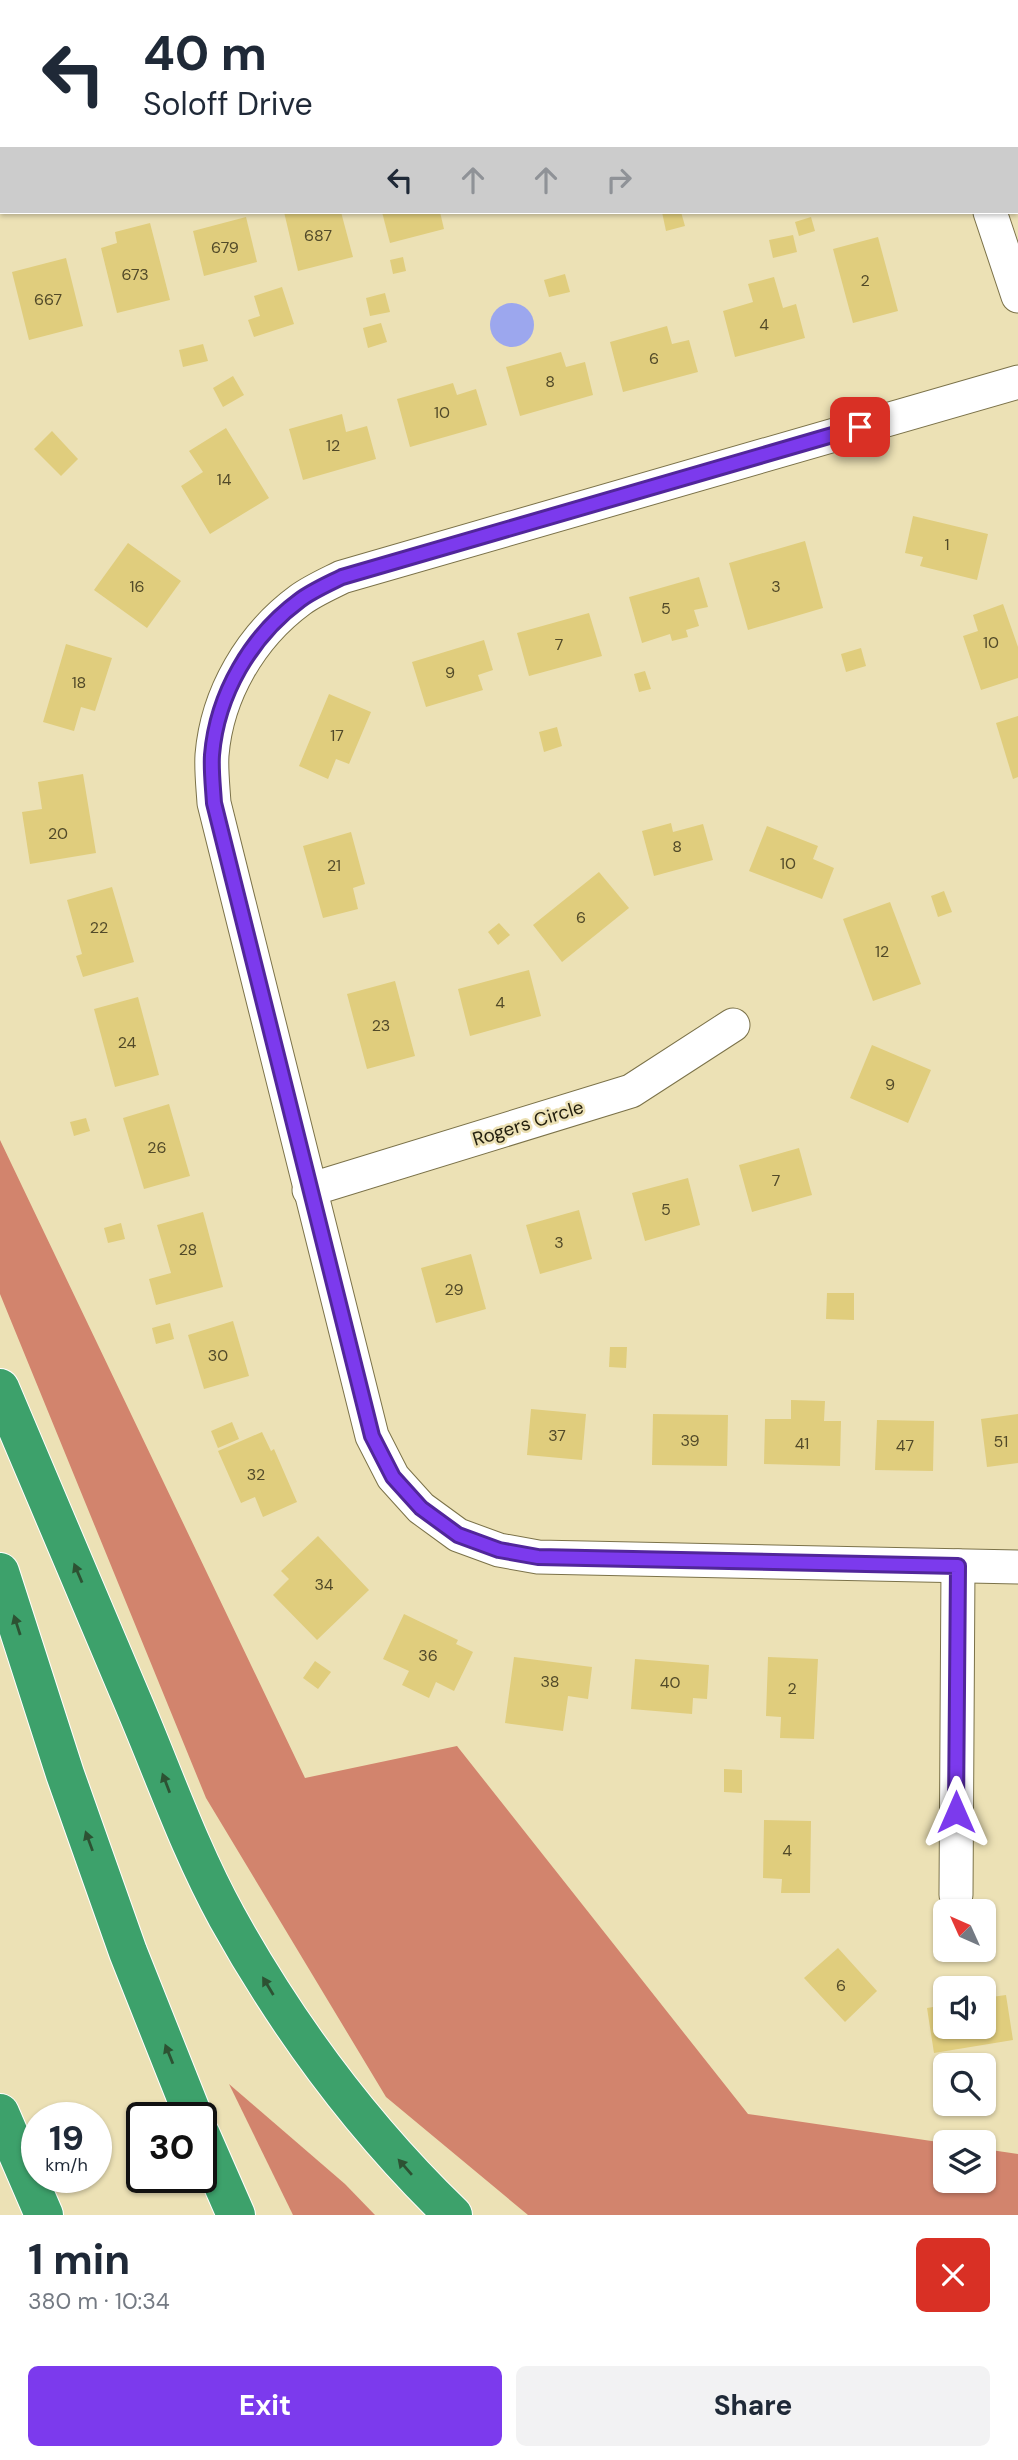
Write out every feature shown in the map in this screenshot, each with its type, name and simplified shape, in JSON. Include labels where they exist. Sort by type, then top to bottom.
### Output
[{"type":"highway","points":[[0,1388],[180,1819],[226,1916],[281,2009],[344,2096],[414,2178],[453,2215]]},
{"type":"highway","points":[[0,1572],[65,1774],[128,1952],[188,2102]]},
{"type":"highway","points":[[0,2113],[44,2215]]},
{"type":"highway","points":[[217,2172],[236,2215]]},
{"type":"street","points":[[991,214],[1018,296]]},
{"type":"street","points":[[1018,382],[342,577],[300,599],[265,631],[234,676],[219,717],[212,756],[214,803],[372,1436],[393,1477],[421,1508],[458,1535],[499,1550],[538,1557],[1018,1567]]},
{"type":"street","name":"Rogers Circle","points":[[309,1190],[631,1091],[733,1025]]},
{"type":"street","points":[[956,1895],[958,1566]]},
{"type":"shaded area","points":[[0,1140],[305,1778],[457,1746],[748,2114],[933,2141],[933,2193],[996,2193],[996,2151],[1018,2154],[1018,2215],[528,2215],[386,2097],[206,1798],[0,1294]]},
{"type":"shaded area","points":[[229,2084],[345,2184],[375,2215],[293,2215]]},
{"type":"water","points":[[512,303],[528,309],[534,325],[528,341],[512,347],[496,341],[490,325],[496,309]]},
{"type":"building","points":[[284,214],[342,214],[353,257],[298,271]]},
{"type":"building","points":[[383,214],[440,214],[444,229],[390,243]]},
{"type":"building","points":[[662,214],[682,214],[685,226],[666,231]]},
{"type":"building","points":[[246,217],[257,262],[204,276],[193,231]]},
{"type":"building","points":[[811,217],[815,231],[799,236],[795,222]]},
{"type":"building","points":[[150,223],[170,300],[117,313],[101,248],[117,243],[115,232]]},
{"type":"building","points":[[793,235],[797,252],[773,258],[769,240]]},
{"type":"building","points":[[878,237],[898,311],[853,323],[833,249]]},
{"type":"building","points":[[403,257],[406,271],[393,274],[390,260]]},
{"type":"building","points":[[66,258],[83,326],[29,340],[12,272]]},
{"type":"building","points":[[565,274],[570,292],[549,297],[544,280]]},
{"type":"building","points":[[774,277],[783,308],[796,304],[805,338],[735,357],[723,311],[753,302],[748,284]]},
{"type":"building","points":[[282,287],[294,324],[254,337],[248,320],[260,316],[254,296]]},
{"type":"building","points":[[385,293],[390,312],[370,316],[366,298]]},
{"type":"building","points":[[381,323],[387,342],[368,348],[363,328]]},
{"type":"building","points":[[667,326],[672,344],[689,340],[698,372],[623,392],[610,342]]},
{"type":"building","points":[[203,344],[208,361],[183,367],[179,350]]},
{"type":"building","points":[[561,352],[566,367],[585,362],[593,395],[520,416],[506,367]]},
{"type":"building","points":[[233,376],[244,395],[223,407],[213,388]]},
{"type":"building","points":[[453,383],[457,395],[476,389],[487,425],[410,447],[397,399]]},
{"type":"building","points":[[342,414],[346,432],[367,426],[376,459],[303,480],[289,429]]},
{"type":"building","points":[[226,428],[269,498],[210,534],[181,486],[203,472],[189,451]]},
{"type":"building","points":[[52,431],[78,459],[61,476],[34,449]]},
{"type":"building","points":[[913,516],[988,534],[977,580],[920,566],[923,557],[905,553]]},
{"type":"building","points":[[805,541],[823,608],[748,630],[729,563]]},
{"type":"building","points":[[128,543],[181,581],[147,628],[94,590]]},
{"type":"building","points":[[699,577],[708,607],[694,610],[699,626],[686,630],[688,637],[672,641],[670,634],[642,643],[629,597]]},
{"type":"building","points":[[1003,604],[1018,647],[1018,678],[981,690],[963,636],[978,631],[973,615]]},
{"type":"building","points":[[589,613],[602,656],[529,676],[517,633]]},
{"type":"building","points":[[484,640],[493,670],[478,675],[483,690],[426,707],[412,662]]},
{"type":"building","points":[[66,644],[112,658],[95,711],[81,707],[74,731],[43,722]]},
{"type":"building","points":[[861,648],[866,666],[846,672],[841,654]]},
{"type":"building","points":[[645,671],[651,689],[639,692],[634,674]]},
{"type":"building","points":[[329,694],[371,712],[349,764],[336,759],[328,779],[299,766]]},
{"type":"building","points":[[1018,716],[1018,777],[1013,779],[996,723]]},
{"type":"building","points":[[557,727],[562,746],[544,752],[539,732]]},
{"type":"building","points":[[83,774],[96,853],[30,864],[22,812],[42,809],[38,782]]},
{"type":"building","points":[[671,823],[673,832],[703,824],[713,860],[654,876],[642,831]]},
{"type":"building","points":[[767,826],[818,846],[813,859],[834,868],[822,899],[749,871]]},
{"type":"building","points":[[351,832],[365,884],[353,888],[358,909],[323,918],[303,846]]},
{"type":"building","points":[[599,872],[629,908],[562,962],[533,925]]},
{"type":"building","points":[[112,887],[134,962],[83,977],[76,956],[82,954],[67,900]]},
{"type":"building","points":[[944,891],[952,912],[938,917],[931,896]]},
{"type":"building","points":[[890,902],[921,984],[873,1001],[843,919]]},
{"type":"building","points":[[499,923],[510,935],[498,945],[488,932]]},
{"type":"building","points":[[529,970],[541,1016],[470,1036],[458,989]]},
{"type":"building","points":[[395,981],[415,1056],[367,1069],[347,994]]},
{"type":"building","points":[[138,997],[159,1075],[115,1087],[94,1009]]},
{"type":"building","points":[[872,1045],[931,1070],[908,1123],[850,1098]]},
{"type":"building","points":[[169,1104],[190,1176],[144,1189],[123,1118]]},
{"type":"building","points":[[86,1118],[90,1131],[74,1136],[70,1122]]},
{"type":"building","points":[[799,1148],[812,1195],[752,1212],[739,1165]]},
{"type":"building","points":[[688,1178],[700,1225],[645,1241],[632,1193]]},
{"type":"building","points":[[579,1210],[592,1259],[540,1274],[526,1225]]},
{"type":"building","points":[[203,1212],[223,1287],[156,1305],[149,1279],[171,1273],[157,1225]]},
{"type":"building","points":[[121,1223],[125,1239],[108,1243],[104,1228]]},
{"type":"building","points":[[471,1254],[486,1309],[436,1323],[421,1268]]},
{"type":"building","points":[[827,1293],[854,1293],[854,1320],[826,1319]]},
{"type":"building","points":[[233,1321],[249,1376],[204,1389],[188,1335]]},
{"type":"building","points":[[170,1323],[174,1339],[156,1344],[152,1328]]},
{"type":"building","points":[[610,1347],[627,1347],[626,1368],[609,1367]]},
{"type":"building","points":[[791,1400],[825,1401],[824,1421],[841,1421],[840,1466],[764,1464],[765,1419],[791,1419]]},
{"type":"building","points":[[531,1409],[586,1414],[582,1460],[527,1455]]},
{"type":"building","points":[[653,1414],[728,1415],[727,1466],[652,1465]]},
{"type":"building","points":[[1018,1414],[1018,1463],[987,1467],[981,1419]]},
{"type":"building","points":[[877,1420],[934,1421],[933,1471],[875,1470]]},
{"type":"building","points":[[232,1422],[239,1439],[218,1448],[211,1431]]},
{"type":"building","points":[[262,1432],[271,1451],[274,1449],[297,1502],[263,1517],[255,1497],[241,1503],[218,1451]]},
{"type":"building","points":[[318,1536],[369,1590],[317,1640],[273,1595],[289,1579],[281,1571]]},
{"type":"building","points":[[404,1614],[458,1640],[456,1644],[473,1652],[454,1691],[436,1682],[429,1698],[402,1685],[409,1671],[383,1659]]},
{"type":"building","points":[[514,1657],[592,1667],[588,1699],[568,1696],[563,1731],[505,1723]]},
{"type":"building","points":[[768,1657],[818,1659],[814,1739],[780,1738],[781,1717],[766,1716]]},
{"type":"building","points":[[635,1659],[709,1665],[707,1699],[693,1698],[692,1714],[631,1709]]},
{"type":"building","points":[[315,1661],[331,1672],[318,1689],[303,1678]]},
{"type":"building","points":[[724,1769],[742,1770],[742,1793],[724,1792]]},
{"type":"building","points":[[764,1820],[811,1821],[810,1893],[781,1893],[782,1879],[763,1878]]},
{"type":"building","points":[[838,1948],[877,1991],[845,2022],[804,1978]]},
{"type":"building","points":[[1006,1995],[1013,2040],[934,2053],[927,2008],[933,2007],[933,2039],[996,2039],[996,1996]]},
{"type":"route","points":[[860,427],[342,577],[300,599],[265,631],[234,676],[219,717],[212,756],[214,803],[372,1436],[393,1477],[421,1508],[458,1535],[499,1550],[538,1557],[958,1566],[956,1812]]}]
